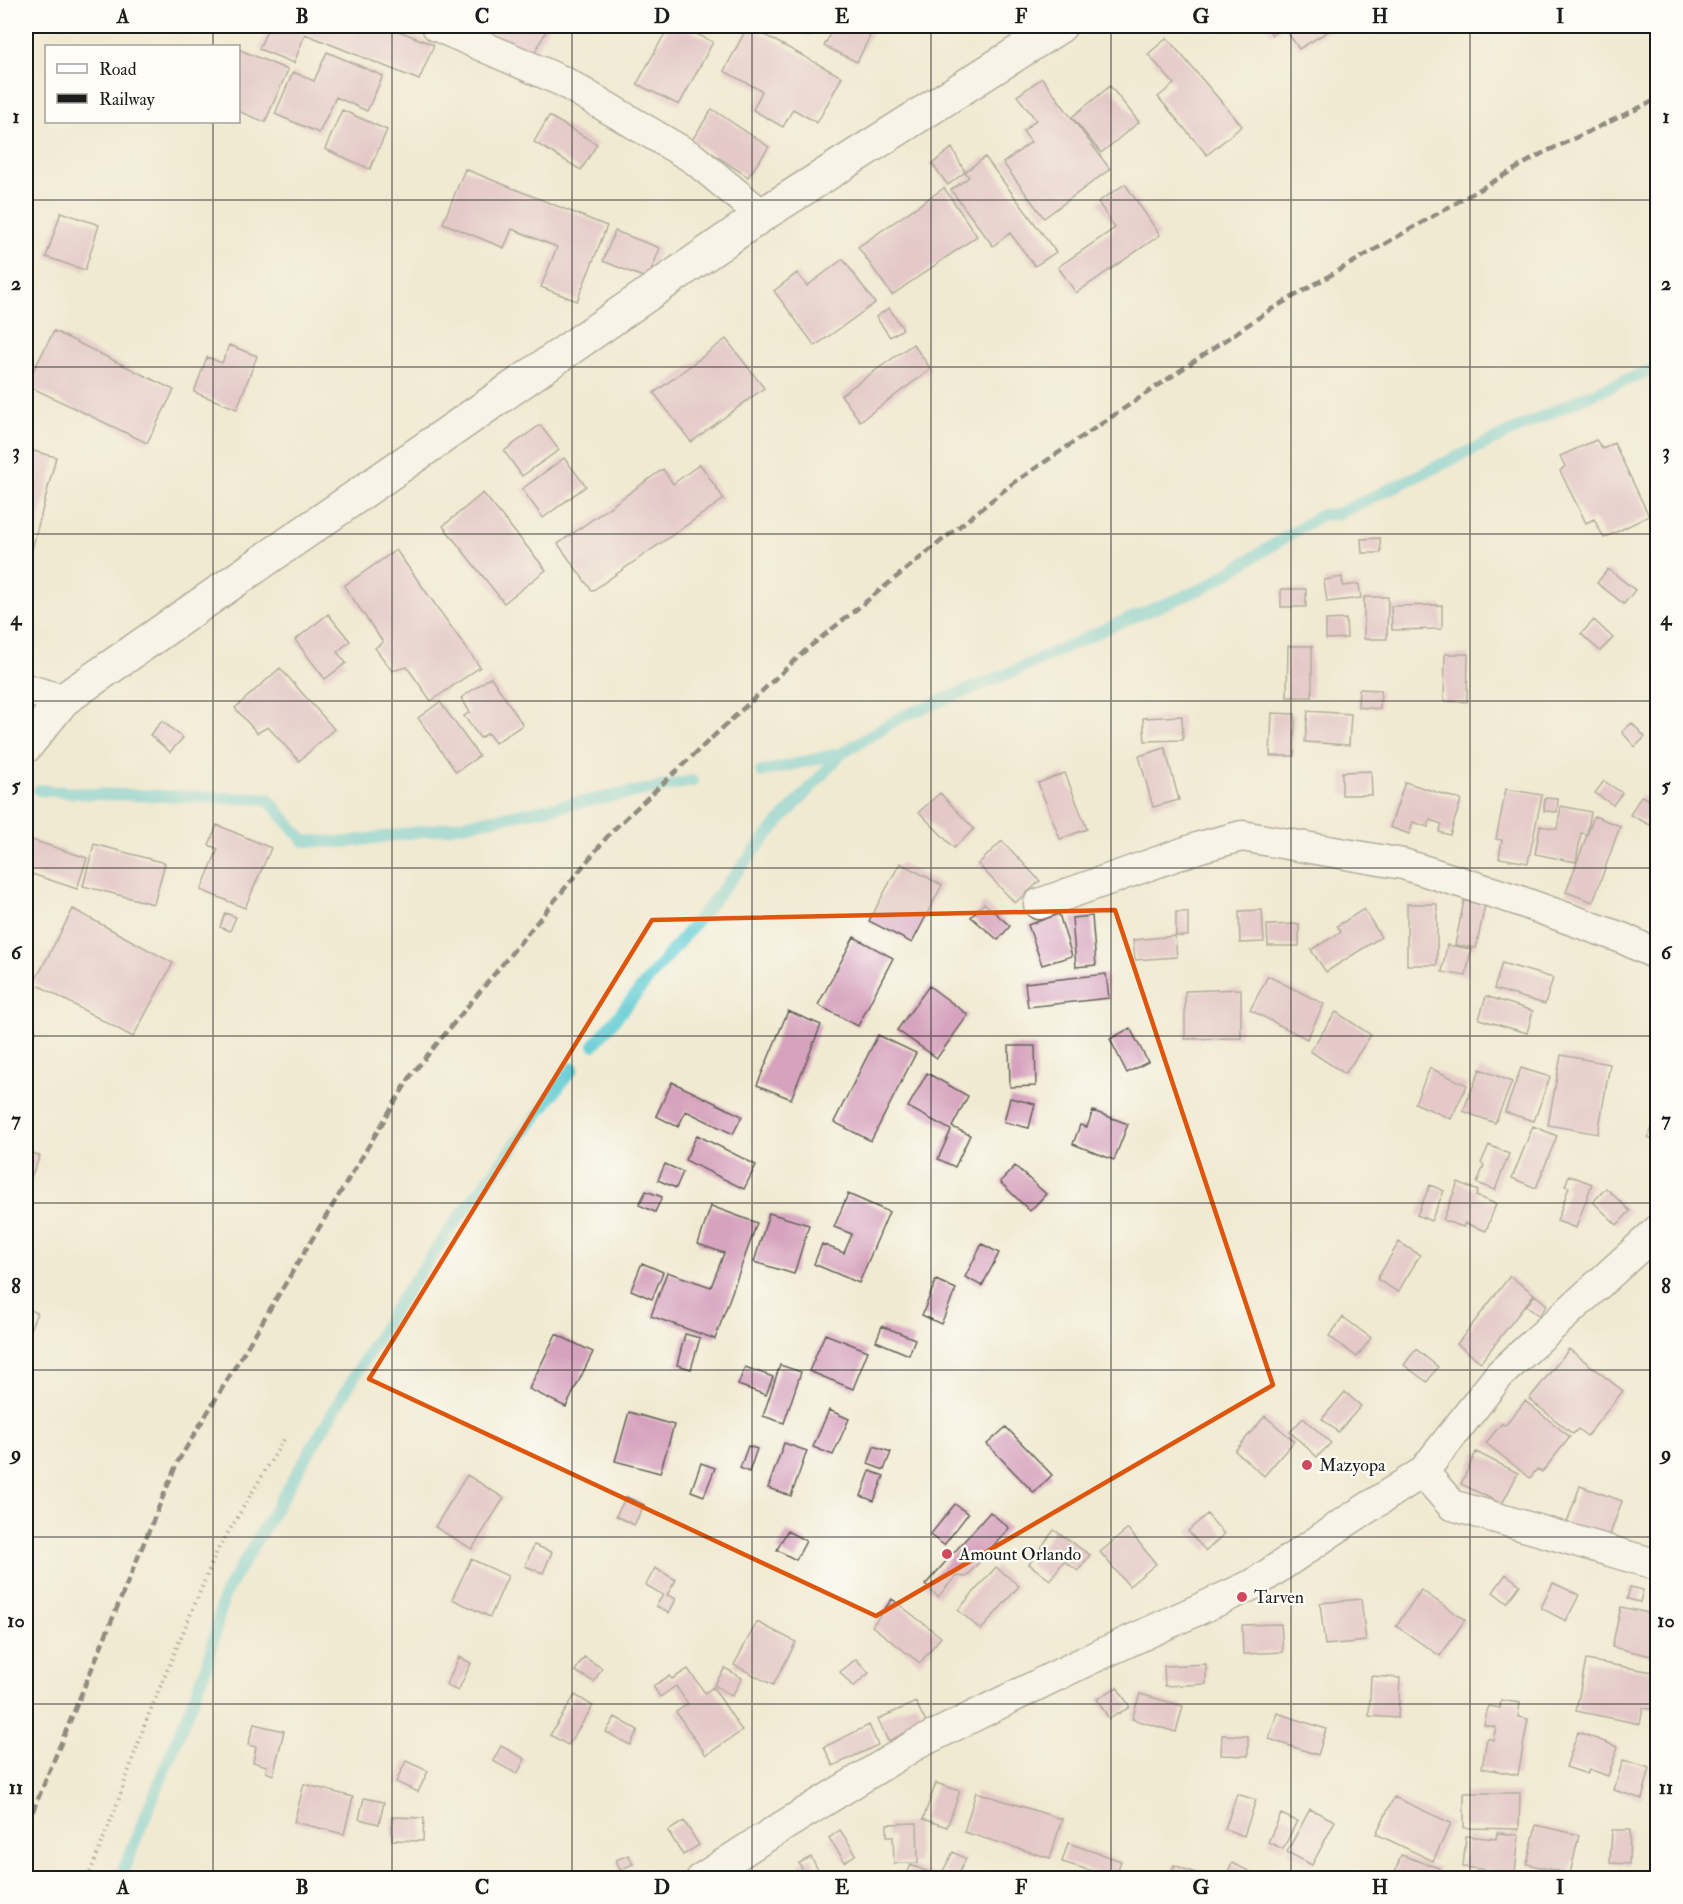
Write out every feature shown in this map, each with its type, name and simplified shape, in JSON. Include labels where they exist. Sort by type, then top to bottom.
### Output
[{"type":"street","points":[[437,26],[564,82],[693,158],[762,215]]},
{"type":"street","points":[[26,746],[63,700],[762,215],[1060,26]]},
{"type":"street","points":[[26,689],[63,700]]},
{"type":"street","points":[[1039,904],[1200,847],[1242,836],[1403,864],[1514,899],[1622,938],[1658,955]]},
{"type":"street","points":[[702,1878],[915,1745],[1086,1661],[1254,1584],[1423,1472],[1500,1374],[1658,1230]]},
{"type":"street","points":[[1423,1472],[1452,1505],[1658,1565]]},
{"type":"path","points":[[88,1878],[146,1721],[217,1551],[286,1436]]},
{"type":"highlighted area","points":[[1115,910],[1273,1385],[876,1616],[369,1379],[652,920]]},
{"type":"building","points":[[269,26],[386,26],[434,45],[419,80],[305,34],[294,63],[259,49]]},
{"type":"building","points":[[481,26],[549,26],[534,54],[480,28]]},
{"type":"building","points":[[669,26],[681,26],[713,42],[679,105],[637,84]]},
{"type":"building","points":[[748,26],[842,77],[817,123],[793,109],[783,127],[753,110],[762,91],[724,71]]},
{"type":"building","points":[[791,26],[816,26],[810,36]]},
{"type":"building","points":[[835,26],[875,26],[857,62],[824,46]]},
{"type":"building","points":[[1266,26],[1337,26],[1299,49],[1284,27],[1272,35]]},
{"type":"building","points":[[1167,38],[1242,126],[1207,155],[1158,97],[1174,84],[1148,54]]},
{"type":"building","points":[[240,50],[288,70],[265,122],[240,112]]},
{"type":"building","points":[[327,52],[383,76],[367,111],[336,97],[319,133],[275,114],[293,72],[314,81]]},
{"type":"building","points":[[1042,78],[1110,169],[1044,218],[1003,163],[1031,142],[1023,131],[1036,120],[1017,96]]},
{"type":"building","points":[[1110,86],[1139,122],[1101,153],[1072,117]]},
{"type":"building","points":[[712,109],[769,147],[748,177],[692,140]]},
{"type":"building","points":[[342,110],[387,130],[370,169],[325,149]]},
{"type":"building","points":[[549,116],[597,144],[581,170],[534,142]]},
{"type":"building","points":[[952,148],[965,172],[948,185],[932,164]]},
{"type":"building","points":[[985,157],[1056,252],[1035,266],[1010,233],[993,246],[951,190],[969,177],[965,172]]},
{"type":"building","points":[[465,169],[607,226],[577,301],[541,287],[557,247],[512,229],[504,248],[443,223]]},
{"type":"building","points":[[1125,184],[1160,235],[1076,293],[1058,267],[1115,228],[1098,202]]},
{"type":"building","points":[[944,188],[977,236],[892,295],[858,247]]},
{"type":"building","points":[[61,212],[99,225],[85,270],[46,257]]},
{"type":"building","points":[[615,231],[660,248],[648,279],[603,261]]},
{"type":"building","points":[[843,259],[875,303],[815,346],[774,291],[797,273],[807,286]]},
{"type":"building","points":[[889,308],[903,329],[890,337],[876,317]]},
{"type":"building","points":[[54,331],[174,390],[147,443],[26,385]]},
{"type":"building","points":[[726,339],[764,388],[691,442],[654,393]]},
{"type":"building","points":[[913,344],[931,369],[860,421],[841,395]]},
{"type":"building","points":[[229,345],[257,356],[237,409],[194,392],[207,357],[222,363]]},
{"type":"building","points":[[540,425],[559,450],[522,476],[504,451]]},
{"type":"building","points":[[1596,440],[1603,449],[1614,443],[1649,516],[1604,538],[1594,519],[1586,523],[1560,471],[1565,466],[1560,456]]},
{"type":"building","points":[[26,449],[56,457],[26,573]]},
{"type":"building","points":[[564,458],[586,486],[543,518],[522,489]]},
{"type":"building","points":[[700,464],[724,499],[592,591],[558,544],[663,469],[673,484]]},
{"type":"building","points":[[483,493],[546,570],[504,603],[443,526]]},
{"type":"building","points":[[1380,538],[1381,553],[1362,553],[1361,539]]},
{"type":"building","points":[[396,550],[480,667],[431,701],[407,667],[392,671],[375,648],[383,642],[344,586]]},
{"type":"building","points":[[1608,569],[1635,590],[1624,604],[1597,583]]},
{"type":"building","points":[[1342,577],[1343,586],[1359,584],[1361,598],[1327,602],[1324,580]]},
{"type":"building","points":[[1281,589],[1306,589],[1306,607],[1281,607]]},
{"type":"building","points":[[1364,597],[1388,597],[1387,639],[1364,639]]},
{"type":"building","points":[[1442,605],[1442,629],[1392,630],[1391,606]]},
{"type":"building","points":[[328,614],[350,641],[337,652],[346,663],[325,679],[295,640]]},
{"type":"building","points":[[1346,619],[1347,638],[1326,639],[1326,620]]},
{"type":"building","points":[[1594,620],[1613,638],[1600,651],[1581,634]]},
{"type":"building","points":[[1288,646],[1312,646],[1312,697],[1287,697]]},
{"type":"building","points":[[1445,654],[1468,654],[1467,702],[1444,701]]},
{"type":"building","points":[[280,668],[334,729],[299,761],[268,727],[257,733],[235,708]]},
{"type":"building","points":[[491,677],[523,725],[495,743],[488,733],[480,738],[464,716],[470,712],[461,698]]},
{"type":"building","points":[[1359,689],[1381,690],[1380,709],[1358,707]]},
{"type":"building","points":[[440,702],[479,756],[456,772],[418,718]]},
{"type":"building","points":[[1308,711],[1351,714],[1349,745],[1305,742]]},
{"type":"building","points":[[1272,713],[1295,714],[1294,756],[1270,756]]},
{"type":"building","points":[[1182,716],[1183,740],[1145,741],[1143,718]]},
{"type":"building","points":[[162,721],[183,738],[170,752],[150,735]]},
{"type":"building","points":[[1632,723],[1645,737],[1635,747],[1622,732]]},
{"type":"building","points":[[1165,748],[1179,800],[1153,807],[1139,756]]},
{"type":"building","points":[[1371,771],[1372,795],[1342,795],[1342,772]]},
{"type":"building","points":[[1065,773],[1087,829],[1060,839],[1038,783]]},
{"type":"building","points":[[1604,781],[1622,793],[1613,805],[1595,793]]},
{"type":"building","points":[[1405,782],[1461,800],[1450,835],[1439,832],[1442,824],[1430,820],[1428,827],[1413,822],[1409,834],[1390,827]]},
{"type":"building","points":[[1506,789],[1542,795],[1528,863],[1499,858],[1502,840],[1496,839]]},
{"type":"building","points":[[940,793],[974,829],[954,848],[919,812]]},
{"type":"building","points":[[1641,796],[1658,804],[1650,825],[1630,815]]},
{"type":"building","points":[[1545,798],[1558,799],[1557,812],[1544,811]]},
{"type":"building","points":[[1561,806],[1591,812],[1587,834],[1581,833],[1576,862],[1535,854],[1540,826],[1557,829]]},
{"type":"building","points":[[1594,816],[1620,826],[1593,902],[1566,892]]},
{"type":"building","points":[[217,825],[271,848],[245,908],[201,890],[218,849],[209,845]]},
{"type":"building","points":[[26,838],[87,858],[77,889],[26,872]]},
{"type":"building","points":[[1002,841],[1040,881],[1015,903],[978,864]]},
{"type":"building","points":[[94,844],[165,863],[154,904],[83,886]]},
{"type":"building","points":[[900,863],[942,885],[912,943],[869,921]]},
{"type":"building","points":[[1464,901],[1485,905],[1476,948],[1455,945]]},
{"type":"building","points":[[984,903],[1010,926],[998,940],[971,917]]},
{"type":"building","points":[[1407,904],[1437,904],[1437,965],[1407,965]]},
{"type":"building","points":[[73,909],[173,963],[133,1037],[34,983]]},
{"type":"building","points":[[1364,909],[1381,937],[1326,972],[1311,950],[1341,932],[1337,926]]},
{"type":"building","points":[[1262,910],[1264,942],[1240,943],[1239,911]]},
{"type":"building","points":[[1176,912],[1188,912],[1188,936],[1176,936]]},
{"type":"building","points":[[225,913],[236,917],[230,931],[220,927]]},
{"type":"building","points":[[1059,914],[1072,956],[1042,965],[1028,925]]},
{"type":"building","points":[[1092,916],[1096,965],[1076,967],[1072,918]]},
{"type":"building","points":[[1299,924],[1299,946],[1268,946],[1267,925]]},
{"type":"building","points":[[1175,936],[1177,957],[1135,960],[1133,940]]},
{"type":"building","points":[[854,937],[893,958],[858,1026],[818,1005]]},
{"type":"building","points":[[1447,945],[1471,949],[1466,976],[1442,972]]},
{"type":"building","points":[[1502,963],[1553,978],[1545,1004],[1494,989]]},
{"type":"building","points":[[1106,974],[1109,998],[1028,1007],[1025,983]]},
{"type":"building","points":[[1268,976],[1324,1004],[1307,1039],[1250,1010]]},
{"type":"building","points":[[929,986],[968,1015],[937,1058],[897,1030]]},
{"type":"building","points":[[1241,989],[1241,1038],[1185,1039],[1185,991]]},
{"type":"building","points":[[1486,996],[1533,1011],[1527,1033],[1479,1019]]},
{"type":"building","points":[[788,1011],[821,1025],[791,1099],[757,1085]]},
{"type":"building","points":[[1336,1012],[1371,1035],[1345,1074],[1310,1051]]},
{"type":"building","points":[[26,1026],[36,1031],[26,1052]]},
{"type":"building","points":[[1130,1028],[1148,1062],[1127,1073],[1110,1039]]},
{"type":"building","points":[[878,1035],[916,1053],[871,1141],[834,1122]]},
{"type":"building","points":[[1009,1046],[1035,1046],[1036,1086],[1010,1087]]},
{"type":"building","points":[[1561,1055],[1610,1064],[1598,1134],[1548,1125]]},
{"type":"building","points":[[1430,1068],[1467,1085],[1451,1119],[1415,1103]]},
{"type":"building","points":[[1521,1068],[1550,1077],[1534,1121],[1505,1112]]},
{"type":"building","points":[[1480,1069],[1512,1082],[1495,1123],[1463,1111]]},
{"type":"building","points":[[927,1073],[968,1096],[952,1127],[970,1135],[955,1167],[938,1159],[951,1130],[908,1107]]},
{"type":"building","points":[[672,1082],[742,1116],[733,1134],[686,1111],[678,1127],[656,1116]]},
{"type":"building","points":[[1010,1098],[1035,1104],[1029,1128],[1004,1122]]},
{"type":"building","points":[[1093,1111],[1128,1124],[1114,1160],[1073,1144],[1080,1125],[1087,1127]]},
{"type":"building","points":[[1658,1116],[1658,1142],[1648,1137]]},
{"type":"building","points":[[1533,1126],[1557,1136],[1536,1188],[1512,1178]]},
{"type":"building","points":[[697,1135],[756,1165],[744,1189],[685,1160]]},
{"type":"building","points":[[1489,1145],[1509,1154],[1495,1190],[1477,1183],[1484,1165],[1481,1163]]},
{"type":"building","points":[[26,1150],[40,1156],[26,1189]]},
{"type":"building","points":[[665,1164],[683,1172],[676,1188],[658,1180]]},
{"type":"building","points":[[1015,1166],[1046,1194],[1030,1211],[1000,1182]]},
{"type":"building","points":[[1569,1175],[1592,1184],[1576,1228],[1557,1221],[1569,1187],[1565,1186]]},
{"type":"building","points":[[1458,1182],[1478,1191],[1476,1196],[1496,1204],[1486,1231],[1465,1223],[1463,1227],[1443,1220]]},
{"type":"building","points":[[1430,1185],[1444,1191],[1431,1221],[1417,1215]]},
{"type":"building","points":[[1606,1188],[1630,1211],[1617,1225],[1593,1202]]},
{"type":"building","points":[[646,1191],[662,1197],[655,1212],[639,1205]]},
{"type":"building","points":[[848,1194],[889,1212],[859,1283],[814,1264],[822,1244],[844,1253],[852,1234],[834,1227]]},
{"type":"building","points":[[711,1206],[757,1223],[715,1339],[651,1316],[667,1272],[711,1287],[724,1253],[698,1244]]},
{"type":"building","points":[[769,1213],[809,1225],[794,1274],[754,1262]]},
{"type":"building","points":[[1399,1242],[1420,1255],[1398,1292],[1377,1279]]},
{"type":"building","points":[[982,1244],[999,1253],[982,1286],[965,1277]]},
{"type":"building","points":[[642,1263],[663,1272],[652,1299],[631,1290]]},
{"type":"building","points":[[1510,1276],[1534,1294],[1481,1362],[1457,1344]]},
{"type":"building","points":[[936,1280],[956,1289],[941,1324],[922,1315]]},
{"type":"building","points":[[1535,1295],[1547,1305],[1539,1316],[1526,1306]]},
{"type":"building","points":[[26,1308],[37,1313],[26,1339]]},
{"type":"building","points":[[1343,1317],[1371,1338],[1357,1357],[1329,1336]]},
{"type":"building","points":[[882,1326],[915,1339],[909,1355],[876,1341]]},
{"type":"building","points":[[556,1334],[593,1352],[566,1407],[529,1389]]},
{"type":"building","points":[[685,1334],[700,1338],[691,1369],[677,1365]]},
{"type":"building","points":[[825,1334],[868,1351],[853,1389],[809,1371]]},
{"type":"building","points":[[1416,1349],[1438,1367],[1427,1382],[1404,1365]]},
{"type":"building","points":[[1569,1349],[1623,1391],[1587,1436],[1578,1429],[1573,1434],[1529,1399]]},
{"type":"building","points":[[780,1365],[801,1372],[784,1423],[763,1416]]},
{"type":"building","points":[[745,1367],[773,1377],[766,1395],[738,1385]]},
{"type":"building","points":[[1345,1392],[1361,1406],[1338,1432],[1322,1419]]},
{"type":"building","points":[[1525,1401],[1570,1437],[1542,1472],[1537,1469],[1530,1478],[1486,1443],[1502,1423],[1505,1426]]},
{"type":"building","points":[[829,1410],[849,1419],[833,1455],[813,1447]]},
{"type":"building","points":[[629,1412],[674,1425],[660,1473],[615,1461]]},
{"type":"building","points":[[1265,1416],[1294,1441],[1264,1476],[1235,1451]]},
{"type":"building","points":[[1303,1418],[1331,1443],[1317,1457],[1290,1432]]},
{"type":"building","points":[[1006,1427],[1052,1475],[1034,1493],[987,1444]]},
{"type":"building","points":[[784,1443],[807,1451],[791,1496],[768,1488]]},
{"type":"building","points":[[748,1446],[757,1449],[749,1472],[740,1468]]},
{"type":"building","points":[[874,1446],[891,1452],[884,1470],[868,1464]]},
{"type":"building","points":[[1476,1452],[1518,1473],[1502,1504],[1461,1484]]},
{"type":"building","points":[[701,1463],[715,1468],[704,1496],[691,1491]]},
{"type":"building","points":[[870,1471],[884,1476],[874,1501],[861,1496]]},
{"type":"building","points":[[467,1475],[504,1498],[472,1549],[435,1527]]},
{"type":"building","points":[[1580,1486],[1622,1501],[1607,1543],[1565,1528]]},
{"type":"building","points":[[626,1497],[644,1505],[634,1525],[616,1516]]},
{"type":"building","points":[[955,1504],[968,1514],[944,1545],[930,1535]]},
{"type":"building","points":[[990,1512],[1009,1528],[966,1577],[956,1576],[938,1597],[925,1585]]},
{"type":"building","points":[[1207,1514],[1224,1534],[1206,1551],[1188,1531]]},
{"type":"building","points":[[1128,1529],[1156,1564],[1129,1586],[1100,1552]]},
{"type":"building","points":[[1054,1530],[1090,1555],[1078,1571],[1064,1561],[1050,1580],[1029,1564]]},
{"type":"building","points":[[787,1531],[806,1541],[796,1560],[777,1550]]},
{"type":"building","points":[[534,1545],[552,1552],[543,1573],[525,1566]]},
{"type":"building","points":[[471,1559],[508,1576],[490,1617],[452,1599]]},
{"type":"building","points":[[996,1567],[1019,1586],[981,1630],[958,1610]]},
{"type":"building","points":[[655,1568],[676,1580],[667,1595],[676,1599],[669,1613],[656,1606],[663,1595],[646,1585]]},
{"type":"building","points":[[1506,1574],[1520,1585],[1507,1603],[1493,1592]]},
{"type":"building","points":[[1553,1583],[1579,1595],[1566,1621],[1541,1608]]},
{"type":"building","points":[[1630,1587],[1643,1590],[1640,1602],[1627,1599]]},
{"type":"building","points":[[1421,1590],[1465,1620],[1440,1656],[1396,1626]]},
{"type":"building","points":[[892,1599],[941,1637],[920,1663],[872,1626]]},
{"type":"building","points":[[1361,1599],[1366,1641],[1325,1645],[1320,1603]]},
{"type":"building","points":[[1621,1607],[1658,1615],[1658,1630],[1651,1656],[1612,1647]]},
{"type":"building","points":[[757,1622],[796,1642],[773,1685],[734,1665]]},
{"type":"building","points":[[1281,1624],[1283,1652],[1243,1654],[1242,1625]]},
{"type":"building","points":[[459,1657],[471,1663],[458,1691],[446,1685]]},
{"type":"building","points":[[584,1657],[602,1668],[594,1682],[575,1671]]},
{"type":"building","points":[[856,1659],[869,1673],[853,1687],[840,1672]]},
{"type":"building","points":[[1586,1660],[1658,1673],[1658,1710],[1643,1708],[1640,1724],[1576,1711]]},
{"type":"building","points":[[1206,1664],[1206,1684],[1165,1686],[1164,1666]]},
{"type":"building","points":[[725,1668],[742,1678],[732,1696],[714,1685]]},
{"type":"building","points":[[688,1669],[705,1693],[713,1687],[742,1731],[706,1755],[676,1712],[688,1704],[676,1686],[660,1697],[653,1686],[669,1676],[672,1679]]},
{"type":"building","points":[[1371,1676],[1400,1678],[1398,1718],[1369,1716]]},
{"type":"building","points":[[1117,1687],[1130,1707],[1109,1719],[1097,1699]]},
{"type":"building","points":[[1140,1694],[1183,1706],[1176,1732],[1132,1719]]},
{"type":"building","points":[[575,1695],[593,1706],[568,1745],[550,1735]]},
{"type":"building","points":[[1501,1700],[1520,1703],[1518,1717],[1528,1719],[1518,1775],[1482,1768],[1487,1738],[1493,1740],[1496,1727],[1484,1725],[1488,1706],[1500,1708]]},
{"type":"building","points":[[916,1702],[926,1723],[888,1741],[878,1719]]},
{"type":"building","points":[[1277,1713],[1326,1729],[1318,1755],[1269,1739]]},
{"type":"building","points":[[615,1717],[638,1730],[630,1745],[606,1732]]},
{"type":"building","points":[[254,1724],[284,1731],[273,1775],[266,1772],[267,1766],[253,1762],[256,1747],[248,1745]]},
{"type":"building","points":[[869,1725],[878,1745],[833,1766],[824,1747]]},
{"type":"building","points":[[1578,1732],[1618,1747],[1608,1776],[1589,1769],[1587,1774],[1566,1767]]},
{"type":"building","points":[[1222,1735],[1248,1736],[1248,1756],[1221,1755]]},
{"type":"building","points":[[501,1746],[525,1759],[517,1774],[493,1761]]},
{"type":"building","points":[[1623,1760],[1650,1768],[1642,1799],[1614,1790]]},
{"type":"building","points":[[406,1761],[428,1771],[418,1792],[396,1782]]},
{"type":"building","points":[[936,1783],[960,1791],[947,1827],[923,1819]]},
{"type":"building","points":[[304,1784],[353,1797],[344,1834],[294,1822]]},
{"type":"building","points":[[976,1792],[1062,1819],[1050,1858],[964,1832]]},
{"type":"building","points":[[1464,1793],[1520,1793],[1519,1829],[1464,1828]]},
{"type":"building","points":[[1237,1794],[1256,1800],[1244,1836],[1225,1829]]},
{"type":"building","points":[[1394,1797],[1451,1823],[1433,1861],[1376,1834]]},
{"type":"building","points":[[364,1798],[384,1802],[379,1824],[359,1819]]},
{"type":"building","points":[[1310,1809],[1335,1821],[1312,1865],[1287,1852]]},
{"type":"building","points":[[1281,1814],[1297,1821],[1283,1849],[1268,1842]]},
{"type":"building","points":[[392,1817],[424,1818],[423,1841],[392,1840]]},
{"type":"building","points":[[684,1821],[699,1845],[683,1855],[668,1831]]},
{"type":"building","points":[[917,1823],[918,1863],[894,1863],[893,1836],[887,1836],[887,1824]]},
{"type":"building","points":[[1536,1825],[1579,1835],[1570,1874],[1527,1864]]},
{"type":"building","points":[[840,1830],[856,1854],[845,1862],[829,1838]]},
{"type":"building","points":[[1612,1830],[1630,1830],[1629,1864],[1610,1863]]},
{"type":"building","points":[[1497,1833],[1519,1835],[1515,1873],[1463,1867],[1466,1836],[1496,1839]]},
{"type":"building","points":[[1068,1843],[1121,1861],[1115,1878],[1062,1862]]},
{"type":"building","points":[[953,1852],[966,1859],[956,1878],[943,1871]]},
{"type":"building","points":[[629,1855],[633,1864],[620,1870],[616,1860]]},
{"type":"building","points":[[1401,1855],[1439,1868],[1435,1878],[1393,1878]]},
{"type":"building","points":[[811,1857],[818,1870],[806,1877],[799,1863]]},
{"type":"building","points":[[1232,1863],[1251,1872],[1248,1878],[1225,1878]]},
{"type":"building","points":[[911,1865],[943,1878],[905,1878]]},
{"type":"building","points":[[1174,1865],[1198,1874],[1196,1878],[1169,1878]]},
{"type":"waterway","points":[[761,772],[842,753],[901,717],[1007,674],[1112,626],[1204,588],[1321,515],[1337,514],[1582,398],[1658,367]]},
{"type":"waterway","points":[[594,1045],[771,831],[842,753]]},
{"type":"waterway","points":[[39,790],[92,794],[268,799],[304,841],[347,842],[446,828],[692,781]]},
{"type":"waterway","points":[[120,1878],[207,1666],[224,1595],[394,1310],[451,1228],[573,1068]]},
{"type":"railway","points":[[26,1838],[32,1813],[177,1463],[412,1074],[612,831],[807,649],[1012,484],[1270,310],[1541,154],[1658,99]]},
{"type":"place","name":"Mazyopa","points":[[1307,1465]]},
{"type":"place","name":"Amount Orlando","points":[[947,1554]]},
{"type":"place","name":"Tarven","points":[[1242,1597]]}]
